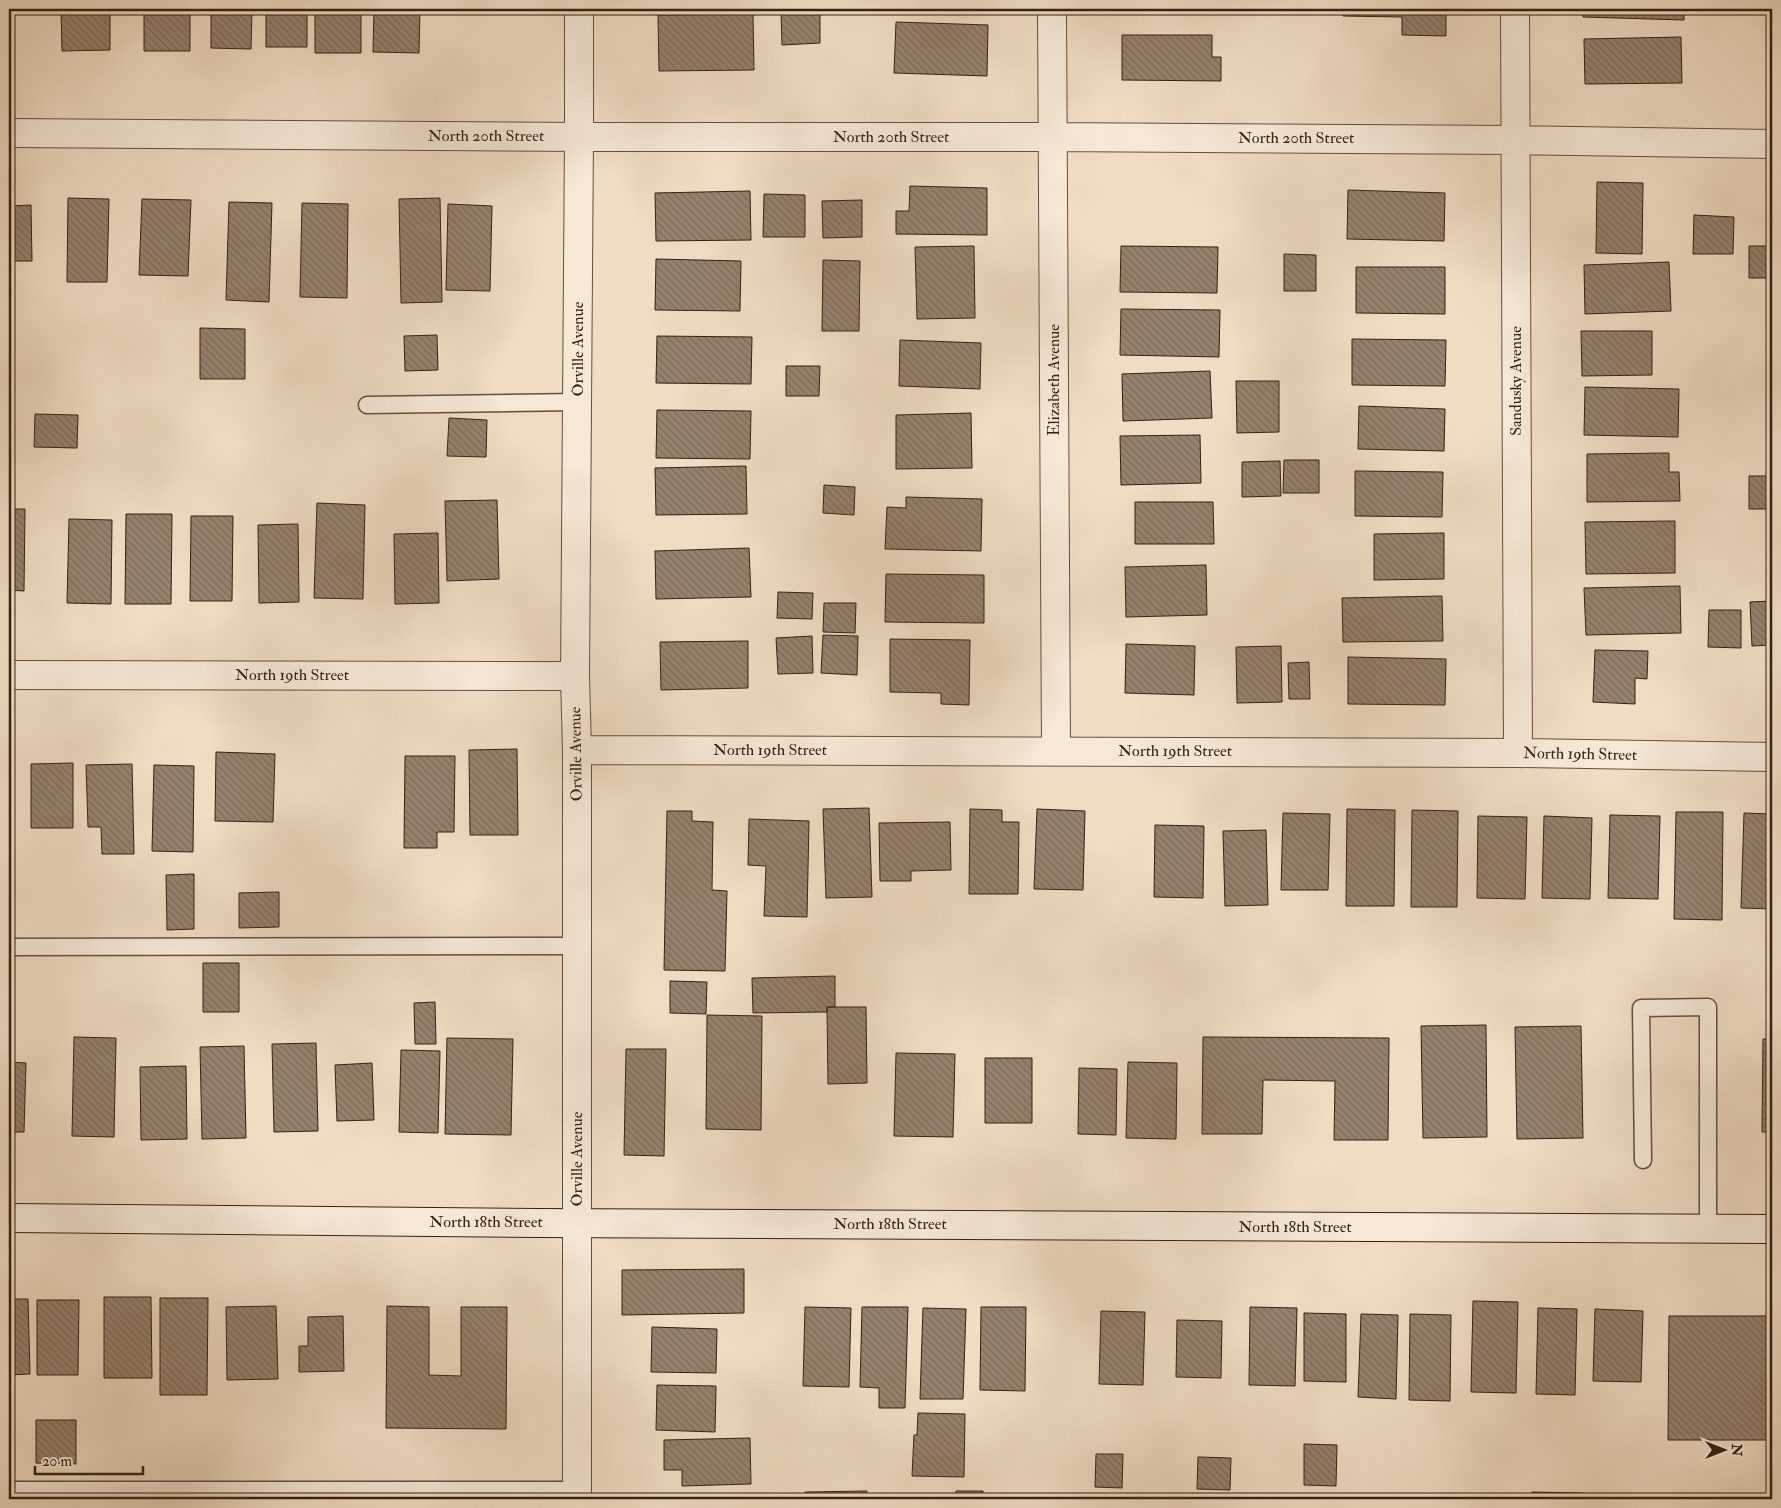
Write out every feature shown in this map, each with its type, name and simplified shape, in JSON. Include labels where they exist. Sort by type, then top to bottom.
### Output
[{"type":"street","name":"Orville Avenue","points":[[577,1494],[577,750],[575,676],[579,9]]},
{"type":"street","name":"Elizabeth Avenue","points":[[1052,9],[1056,750]]},
{"type":"street","name":"Sandusky Avenue","points":[[1515,9],[1518,753]]},
{"type":"street","name":"North 20th Street","points":[[9,133],[579,137],[1052,137],[1516,140],[1772,144]]},
{"type":"street","name":"North 19th Street","points":[[9,675],[575,676]]},
{"type":"street","name":"North 19th Street","points":[[577,750],[1056,750],[1518,753],[1772,757]]},
{"type":"street","name":"North 18th Street","points":[[9,1218],[1772,1229]]},
{"type":"lane","points":[[367,405],[577,402]]},
{"type":"lane","points":[[9,947],[577,946]]},
{"type":"lane","points":[[1642,1160],[1641,1008],[1708,1007],[1708,1229]]},
{"type":"lane","points":[[9,1490],[577,1494]]},
{"type":"building","points":[[61,9],[110,9],[110,50],[62,51]]},
{"type":"building","points":[[144,9],[190,9],[190,51],[144,51]]},
{"type":"building","points":[[211,9],[252,9],[251,49],[211,48]]},
{"type":"building","points":[[266,9],[307,9],[307,47],[266,47]]},
{"type":"building","points":[[315,9],[361,9],[361,53],[315,53]]},
{"type":"building","points":[[374,9],[420,9],[419,53],[373,52]]},
{"type":"building","points":[[1343,9],[1446,9],[1446,36],[1402,35],[1402,17],[1343,16]]},
{"type":"building","points":[[1583,9],[1684,9],[1684,20],[1583,17]]},
{"type":"building","points":[[820,10],[820,43],[782,45],[781,12]]},
{"type":"building","points":[[753,14],[754,70],[659,71],[658,15]]},
{"type":"building","points":[[896,22],[988,25],[987,76],[894,73]]},
{"type":"building","points":[[1122,35],[1212,35],[1212,57],[1221,57],[1221,81],[1122,80]]},
{"type":"building","points":[[1681,37],[1682,83],[1585,84],[1584,39]]},
{"type":"building","points":[[1597,182],[1643,183],[1642,254],[1596,253]]},
{"type":"building","points":[[910,186],[987,188],[987,235],[896,234],[896,211],[909,211]]},
{"type":"building","points":[[1348,190],[1445,193],[1444,241],[1347,239]]},
{"type":"building","points":[[750,191],[751,240],[656,241],[655,193]]},
{"type":"building","points":[[764,194],[805,195],[805,237],[763,237]]},
{"type":"building","points":[[68,198],[109,199],[107,282],[67,282]]},
{"type":"building","points":[[440,198],[442,302],[401,303],[399,199]]},
{"type":"building","points":[[142,199],[191,200],[188,276],[139,275]]},
{"type":"building","points":[[862,200],[862,237],[823,238],[822,201]]},
{"type":"building","points":[[229,202],[272,203],[269,302],[226,300]]},
{"type":"building","points":[[302,203],[348,204],[347,298],[300,297]]},
{"type":"building","points":[[448,204],[492,206],[490,291],[446,290]]},
{"type":"building","points":[[31,205],[32,261],[9,261],[9,206]]},
{"type":"building","points":[[1694,215],[1734,217],[1733,254],[1693,254]]},
{"type":"building","points":[[974,246],[975,318],[917,319],[915,247]]},
{"type":"building","points":[[1121,246],[1218,247],[1217,293],[1120,292]]},
{"type":"building","points":[[1749,246],[1772,246],[1772,278],[1749,278]]},
{"type":"building","points":[[1284,254],[1316,255],[1316,291],[1284,291]]},
{"type":"building","points":[[656,259],[741,261],[740,311],[655,310]]},
{"type":"building","points":[[823,260],[860,261],[859,331],[822,331]]},
{"type":"building","points":[[1669,262],[1671,311],[1585,314],[1584,265]]},
{"type":"building","points":[[1356,267],[1445,267],[1445,314],[1356,313]]},
{"type":"building","points":[[1121,309],[1220,310],[1219,357],[1120,355]]},
{"type":"building","points":[[200,328],[245,329],[245,379],[200,379]]},
{"type":"building","points":[[1581,331],[1652,331],[1652,375],[1582,376]]},
{"type":"building","points":[[437,335],[438,370],[405,371],[404,336]]},
{"type":"building","points":[[657,336],[752,337],[751,384],[656,383]]},
{"type":"building","points":[[1352,339],[1446,340],[1445,386],[1352,385]]},
{"type":"building","points":[[900,340],[981,343],[980,389],[899,386]]},
{"type":"building","points":[[786,366],[820,366],[819,396],[786,396]]},
{"type":"building","points":[[1210,371],[1212,418],[1123,421],[1122,374]]},
{"type":"building","points":[[1236,381],[1279,381],[1279,432],[1237,433]]},
{"type":"building","points":[[1585,387],[1679,389],[1678,437],[1584,435]]},
{"type":"building","points":[[1359,406],[1445,409],[1444,451],[1358,449]]},
{"type":"building","points":[[657,410],[751,411],[750,459],[656,458]]},
{"type":"building","points":[[971,413],[972,468],[896,469],[896,415]]},
{"type":"building","points":[[35,414],[78,415],[77,448],[34,447]]},
{"type":"building","points":[[449,418],[487,420],[486,457],[447,456]]},
{"type":"building","points":[[1200,435],[1201,483],[1121,485],[1120,436]]},
{"type":"building","points":[[1669,453],[1669,472],[1679,472],[1680,501],[1587,502],[1587,454]]},
{"type":"building","points":[[1284,460],[1319,460],[1319,493],[1283,493]]},
{"type":"building","points":[[1280,461],[1281,496],[1242,497],[1242,462]]},
{"type":"building","points":[[746,466],[747,514],[656,515],[655,468]]},
{"type":"building","points":[[1355,471],[1443,472],[1442,517],[1355,516]]},
{"type":"building","points":[[1749,476],[1772,476],[1772,509],[1749,509]]},
{"type":"building","points":[[824,485],[855,487],[854,515],[823,513]]},
{"type":"building","points":[[906,497],[982,499],[981,551],[885,549],[887,507],[906,508]]},
{"type":"building","points":[[497,500],[499,579],[447,581],[445,501]]},
{"type":"building","points":[[1135,502],[1213,502],[1214,544],[1135,544]]},
{"type":"building","points":[[317,503],[365,505],[363,599],[314,598]]},
{"type":"building","points":[[9,509],[25,509],[24,591],[9,590]]},
{"type":"building","points":[[126,514],[172,514],[171,604],[125,604]]},
{"type":"building","points":[[191,516],[233,516],[232,601],[190,601]]},
{"type":"building","points":[[69,519],[112,520],[111,604],[67,603]]},
{"type":"building","points":[[1675,521],[1675,573],[1586,574],[1585,522]]},
{"type":"building","points":[[298,524],[299,602],[259,603],[258,525]]},
{"type":"building","points":[[438,533],[439,603],[395,604],[394,534]]},
{"type":"building","points":[[1444,533],[1444,579],[1374,580],[1374,534]]},
{"type":"building","points":[[749,548],[751,597],[656,599],[655,551]]},
{"type":"building","points":[[1206,565],[1207,615],[1126,617],[1125,567]]},
{"type":"building","points":[[886,574],[984,575],[984,623],[885,622]]},
{"type":"building","points":[[1680,586],[1681,633],[1586,635],[1584,588]]},
{"type":"building","points":[[778,592],[813,593],[812,619],[777,618]]},
{"type":"building","points":[[1442,596],[1443,641],[1343,642],[1342,598]]},
{"type":"building","points":[[1772,601],[1772,645],[1752,646],[1750,602]]},
{"type":"building","points":[[824,603],[856,603],[855,633],[823,632]]},
{"type":"building","points":[[1709,610],[1741,610],[1741,648],[1708,647]]},
{"type":"building","points":[[823,635],[858,636],[857,675],[821,673]]},
{"type":"building","points":[[812,636],[813,673],[778,674],[776,638]]},
{"type":"building","points":[[890,639],[970,640],[969,705],[941,704],[941,693],[890,692]]},
{"type":"building","points":[[748,641],[748,688],[661,690],[660,642]]},
{"type":"building","points":[[1126,644],[1195,646],[1194,695],[1125,693]]},
{"type":"building","points":[[1281,646],[1282,702],[1237,703],[1236,647]]},
{"type":"building","points":[[1595,650],[1648,651],[1647,679],[1635,678],[1635,704],[1593,702]]},
{"type":"building","points":[[1348,657],[1446,659],[1445,705],[1348,704]]},
{"type":"building","points":[[1309,662],[1310,699],[1289,699],[1288,663]]},
{"type":"building","points":[[517,749],[518,835],[470,835],[469,750]]},
{"type":"building","points":[[216,752],[275,754],[273,822],[215,821]]},
{"type":"building","points":[[9,755],[12,756],[12,825],[9,825]]},
{"type":"building","points":[[405,756],[455,756],[454,832],[437,832],[437,848],[404,848]]},
{"type":"building","points":[[73,763],[73,828],[31,828],[31,764]]},
{"type":"building","points":[[132,764],[134,854],[102,854],[101,827],[88,827],[86,765]]},
{"type":"building","points":[[154,765],[194,766],[193,852],[152,851]]},
{"type":"building","points":[[869,808],[872,897],[826,898],[823,809]]},
{"type":"building","points":[[970,809],[1002,810],[1002,822],[1019,822],[1018,894],[969,894]]},
{"type":"building","points":[[1037,809],[1085,811],[1083,890],[1034,889]]},
{"type":"building","points":[[1347,809],[1395,810],[1394,906],[1346,906]]},
{"type":"building","points":[[1412,810],[1458,811],[1457,907],[1411,907]]},
{"type":"building","points":[[667,811],[692,811],[692,821],[713,822],[712,890],[727,891],[725,971],[664,970]]},
{"type":"building","points":[[1676,812],[1723,812],[1722,920],[1674,919]]},
{"type":"building","points":[[1283,813],[1330,814],[1328,890],[1281,890]]},
{"type":"building","points":[[1744,813],[1772,814],[1772,909],[1741,908]]},
{"type":"building","points":[[1610,815],[1660,816],[1658,899],[1608,898]]},
{"type":"building","points":[[1478,816],[1527,817],[1525,899],[1477,898]]},
{"type":"building","points":[[1544,816],[1592,818],[1590,899],[1542,898]]},
{"type":"building","points":[[749,819],[809,821],[807,917],[764,916],[766,866],[748,865]]},
{"type":"building","points":[[950,822],[951,870],[911,871],[911,881],[880,881],[879,823]]},
{"type":"building","points":[[1155,825],[1204,826],[1203,898],[1154,897]]},
{"type":"building","points":[[1266,830],[1268,905],[1225,906],[1223,831]]},
{"type":"building","points":[[194,874],[194,929],[167,930],[166,875]]},
{"type":"building","points":[[279,892],[279,927],[239,928],[239,893]]},
{"type":"building","points":[[203,963],[239,963],[239,1012],[203,1012]]},
{"type":"building","points":[[835,976],[835,1007],[827,1007],[827,1012],[753,1013],[752,978]]},
{"type":"building","points":[[670,981],[707,982],[706,1014],[670,1013]]},
{"type":"building","points":[[435,1002],[436,1044],[415,1044],[414,1003]]},
{"type":"building","points":[[827,1007],[866,1007],[867,1083],[828,1084]]},
{"type":"building","points":[[707,1015],[762,1016],[761,1130],[706,1129]]},
{"type":"building","points":[[1486,1025],[1487,1137],[1423,1138],[1421,1026]]},
{"type":"building","points":[[1581,1026],[1583,1138],[1517,1139],[1515,1027]]},
{"type":"building","points":[[74,1037],[116,1038],[114,1137],[72,1136]]},
{"type":"building","points":[[1203,1037],[1389,1038],[1388,1140],[1334,1140],[1335,1081],[1263,1080],[1262,1134],[1202,1134]]},
{"type":"building","points":[[447,1038],[513,1039],[511,1135],[445,1134]]},
{"type":"building","points":[[1763,1039],[1772,1039],[1772,1132],[1762,1132]]},
{"type":"building","points":[[316,1043],[318,1131],[274,1132],[272,1044]]},
{"type":"building","points":[[244,1046],[246,1138],[202,1139],[200,1047]]},
{"type":"building","points":[[626,1049],[666,1049],[664,1156],[624,1155]]},
{"type":"building","points":[[401,1050],[440,1051],[438,1133],[399,1132]]},
{"type":"building","points":[[896,1053],[955,1054],[953,1137],[894,1136]]},
{"type":"building","points":[[985,1058],[1032,1058],[1032,1123],[985,1123]]},
{"type":"building","points":[[9,1062],[26,1063],[24,1132],[9,1132]]},
{"type":"building","points":[[1128,1062],[1177,1063],[1176,1139],[1126,1138]]},
{"type":"building","points":[[372,1063],[374,1120],[337,1121],[335,1065]]},
{"type":"building","points":[[186,1066],[187,1139],[141,1140],[140,1067]]},
{"type":"building","points":[[1079,1068],[1117,1069],[1116,1135],[1078,1134]]},
{"type":"building","points":[[744,1269],[744,1313],[622,1315],[622,1270]]},
{"type":"building","points":[[104,1297],[151,1297],[152,1378],[104,1378]]},
{"type":"building","points":[[160,1298],[208,1298],[207,1395],[160,1395]]},
{"type":"building","points":[[9,1299],[28,1299],[30,1374],[9,1375]]},
{"type":"building","points":[[37,1300],[79,1300],[78,1375],[37,1375]]},
{"type":"building","points":[[1473,1301],[1518,1302],[1516,1393],[1471,1392]]},
{"type":"building","points":[[276,1306],[278,1379],[227,1380],[226,1307]]},
{"type":"building","points":[[387,1306],[429,1307],[429,1375],[461,1376],[461,1307],[507,1307],[506,1429],[386,1428]]},
{"type":"building","points":[[805,1307],[851,1308],[849,1387],[803,1386]]},
{"type":"building","points":[[862,1307],[908,1307],[905,1408],[879,1408],[879,1388],[860,1387]]},
{"type":"building","points":[[981,1307],[1026,1307],[1025,1391],[980,1390]]},
{"type":"building","points":[[1250,1307],[1297,1308],[1295,1386],[1249,1385]]},
{"type":"building","points":[[923,1308],[966,1309],[963,1399],[920,1399]]},
{"type":"building","points":[[1538,1308],[1577,1309],[1575,1395],[1536,1394]]},
{"type":"building","points":[[1595,1309],[1643,1311],[1641,1382],[1593,1381]]},
{"type":"building","points":[[1101,1311],[1145,1312],[1143,1385],[1099,1384]]},
{"type":"building","points":[[1304,1313],[1346,1314],[1346,1382],[1304,1381]]},
{"type":"building","points":[[1361,1314],[1398,1315],[1396,1399],[1358,1397]]},
{"type":"building","points":[[1410,1314],[1451,1315],[1450,1401],[1409,1400]]},
{"type":"building","points":[[343,1316],[344,1371],[299,1372],[299,1346],[308,1346],[308,1317]]},
{"type":"building","points":[[1669,1316],[1772,1316],[1772,1440],[1668,1440]]},
{"type":"building","points":[[1177,1320],[1222,1321],[1221,1378],[1176,1377]]},
{"type":"building","points":[[652,1327],[717,1329],[716,1373],[651,1372]]},
{"type":"building","points":[[657,1385],[716,1386],[715,1432],[656,1430]]},
{"type":"building","points":[[918,1413],[965,1414],[964,1477],[912,1476],[914,1435],[917,1435]]},
{"type":"building","points":[[36,1420],[76,1420],[76,1464],[36,1463]]},
{"type":"building","points":[[750,1438],[751,1484],[682,1486],[682,1470],[664,1470],[664,1440]]},
{"type":"building","points":[[1304,1444],[1337,1445],[1336,1486],[1304,1485]]},
{"type":"building","points":[[1096,1454],[1123,1454],[1122,1488],[1095,1487]]},
{"type":"building","points":[[1198,1457],[1231,1458],[1230,1490],[1197,1489]]},
{"type":"building","points":[[867,1491],[867,1499],[805,1499],[805,1492]]},
{"type":"building","points":[[956,1491],[983,1491],[983,1499],[955,1499]]},
{"type":"building","points":[[1532,1492],[1583,1493],[1583,1499],[1532,1499]]},
{"type":"building","points":[[1274,1494],[1295,1495],[1295,1499],[1274,1499]]}]
